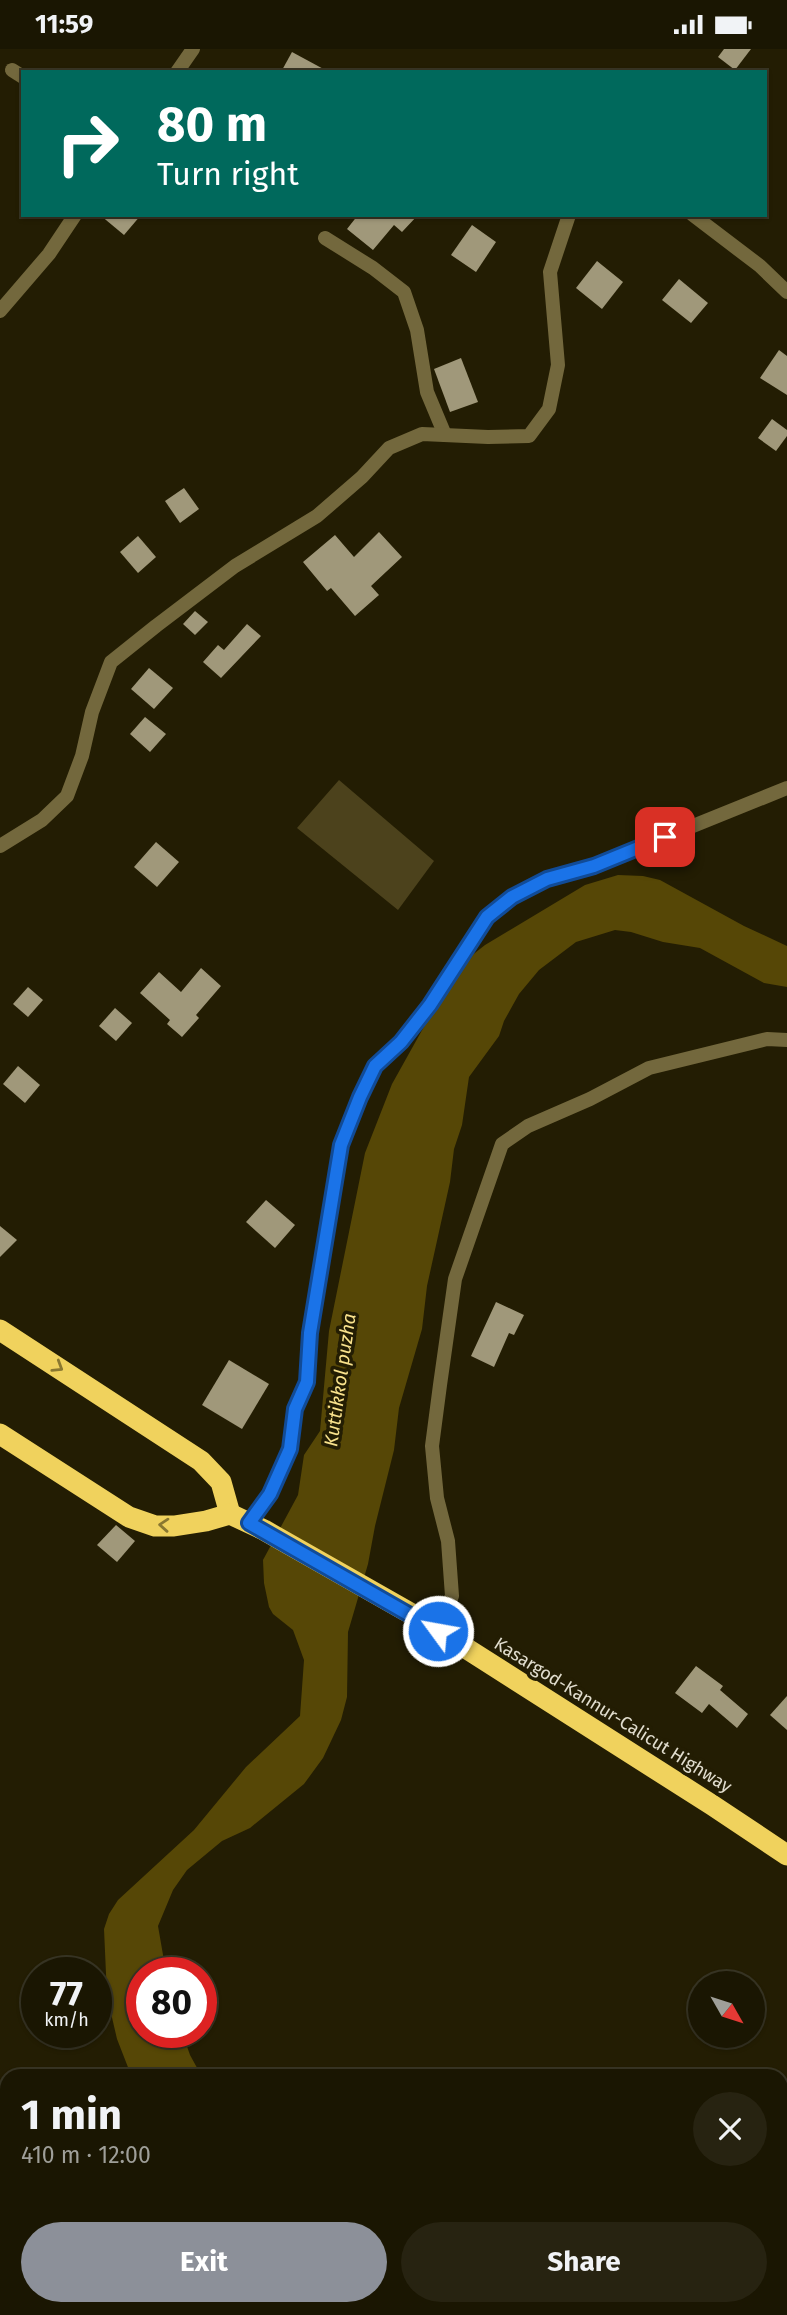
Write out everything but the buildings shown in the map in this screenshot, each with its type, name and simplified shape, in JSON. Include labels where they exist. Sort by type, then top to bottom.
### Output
[{"type":"highway","points":[[0,1330],[201,1461],[221,1482],[248,1522]]},
{"type":"highway","points":[[0,1434],[129,1517],[155,1526],[206,1521],[248,1522]]},
{"type":"highway","name":"Kasargod-Kannur-Calicut Highway","points":[[248,1522],[417,1618],[787,1855]]},
{"type":"street","points":[[178,70],[193,49]]},
{"type":"street","points":[[0,311],[49,254],[74,217]]},
{"type":"street","points":[[0,846],[42,820],[67,796],[82,756],[92,712],[111,662],[235,566],[317,516],[362,477],[389,448],[422,434],[528,436],[550,409],[558,365],[550,272],[568,217]]},
{"type":"street","points":[[696,217],[760,266],[787,292]]},
{"type":"street","points":[[326,238],[404,292],[417,330],[427,391],[446,435]]},
{"type":"street","points":[[248,1522],[270,1494],[290,1449],[295,1409],[307,1382],[310,1333],[341,1145],[375,1066],[401,1042],[430,1005],[487,917],[512,897],[547,879],[594,866],[787,788]]},
{"type":"street","points":[[438,1631],[452,1596],[448,1541],[438,1498],[432,1446],[440,1385],[455,1279],[502,1145],[528,1126],[590,1099],[649,1068],[767,1039],[787,1040]]},
{"type":"shaded area","points":[[339,780],[434,861],[398,910],[297,828]]},
{"type":"water","name":"Kuttikkol puzha","points":[[618,875],[643,876],[660,880],[787,946],[787,987],[764,983],[700,948],[615,930],[576,942],[539,970],[519,994],[499,1036],[469,1077],[462,1125],[454,1149],[450,1182],[427,1286],[422,1329],[399,1408],[394,1450],[368,1564],[348,1632],[347,1697],[341,1720],[323,1758],[304,1784],[250,1828],[222,1841],[187,1870],[173,1890],[158,1926],[163,1957],[126,1957],[126,2048],[188,2048],[198,2069],[129,2069],[112,2018],[112,1957],[105,1957],[104,1929],[118,1900],[194,1830],[246,1767],[300,1716],[304,1660],[293,1630],[273,1614],[269,1607],[263,1560],[298,1495],[304,1455],[320,1431],[329,1331],[365,1153],[392,1084],[450,980],[466,960],[485,945],[585,885]]},
{"type":"route","points":[[438,1631],[249,1523],[270,1494],[290,1449],[295,1409],[307,1382],[310,1333],[341,1145],[375,1066],[401,1042],[430,1005],[487,917],[512,897],[547,879],[594,866],[665,837]]}]
